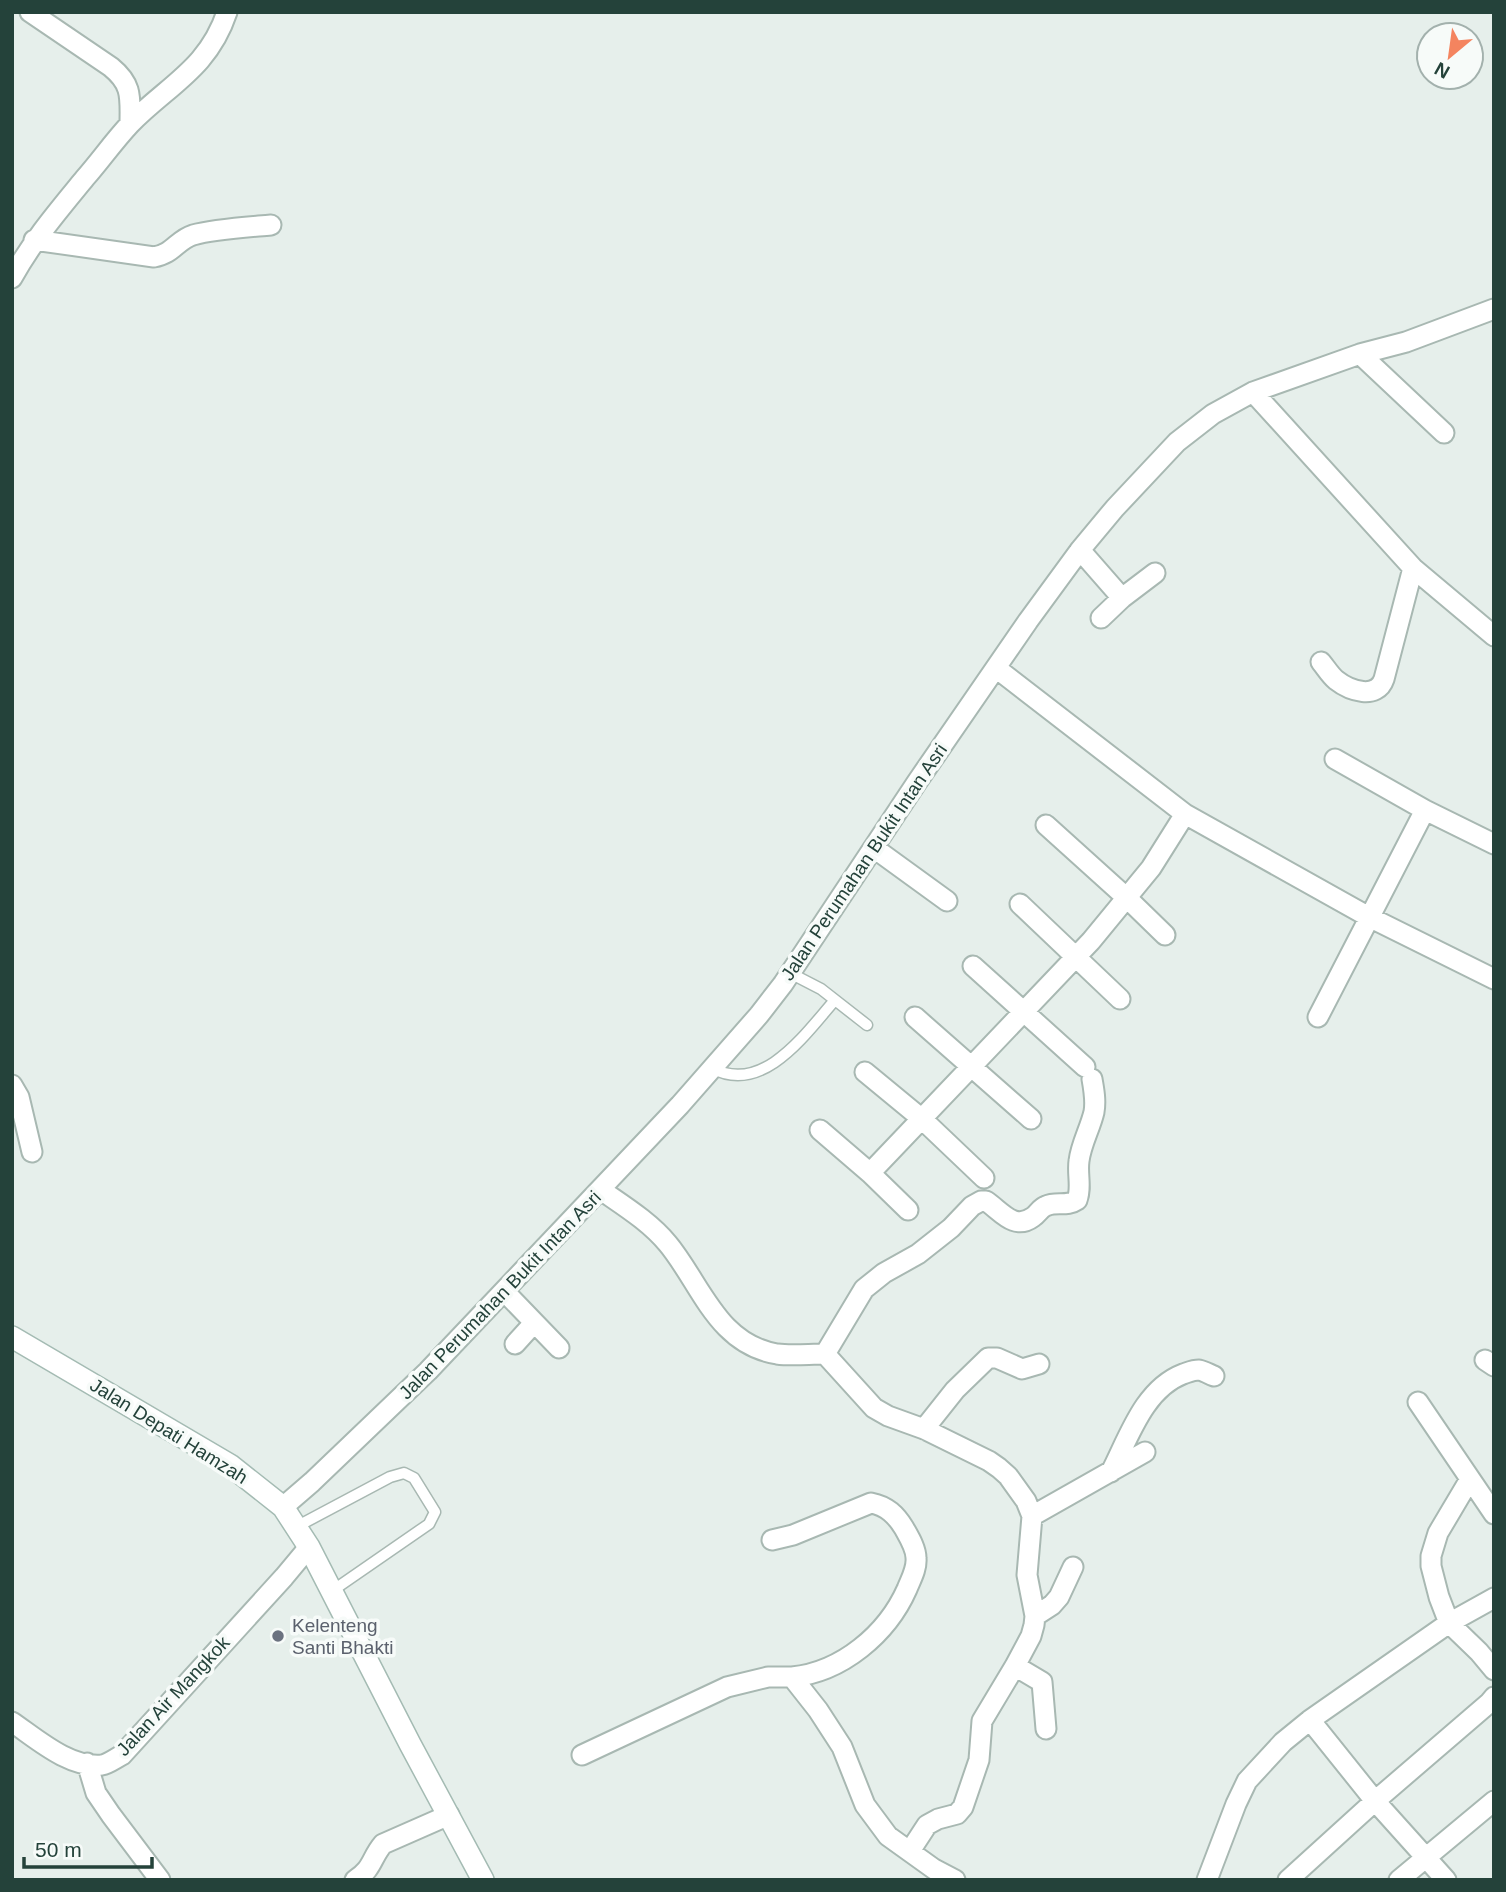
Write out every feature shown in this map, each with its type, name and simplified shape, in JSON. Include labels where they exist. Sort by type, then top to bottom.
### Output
[{"type":"main road","name":"Jalan Depati Hamzah","points":[[12,1337],[230,1465],[283,1507],[309,1548],[483,1880]]},
{"type":"street","points":[[30,12],[121,75],[130,94],[130,124]]},
{"type":"street","points":[[12,278],[34,240],[130,124],[205,55],[214,43],[227,12]]},
{"type":"street","points":[[34,240],[154,257],[168,253],[194,235],[271,225]]},
{"type":"street","name":"Jalan Perumahan Bukit Intan Asri","points":[[283,1507],[428,1371],[601,1190],[759,1015],[1028,621],[1080,550],[1177,442],[1213,414],[1253,392],[1360,354],[1406,342],[1494,309]]},
{"type":"street","points":[[1360,354],[1444,433]]},
{"type":"street","points":[[1253,392],[1413,568],[1494,636]]},
{"type":"street","points":[[1080,550],[1122,598]]},
{"type":"street","points":[[1321,662],[1337,681],[1349,688],[1364,692],[1380,688],[1413,568]]},
{"type":"street","points":[[1101,618],[1155,573]]},
{"type":"street","points":[[996,668],[1185,814],[1369,917],[1494,979]]},
{"type":"street","points":[[1335,759],[1425,810],[1494,844]]},
{"type":"street","points":[[1318,1017],[1425,810]]},
{"type":"street","points":[[870,1173],[1076,957],[1128,898],[1158,859],[1185,814]]},
{"type":"street","points":[[1046,825],[1165,935]]},
{"type":"street","points":[[874,848],[947,901]]},
{"type":"street","points":[[1020,904],[1120,999]]},
{"type":"street","points":[[825,1354],[864,1289],[884,1273],[918,1254],[977,1203],[986,1201],[1019,1223],[1033,1218],[1047,1205],[1067,1204],[1077,1200],[1080,1190],[1079,1156],[1094,1110],[1095,1094],[1089,1073],[1025,1011],[973,966]]},
{"type":"street","points":[[915,1017],[1031,1119]]},
{"type":"street","points":[[866,1072],[922,1119],[984,1178]]},
{"type":"street","points":[[12,1086],[19,1097],[32,1152]]},
{"type":"street","points":[[820,1130],[908,1210]]},
{"type":"street","points":[[601,1190],[647,1223],[666,1241],[711,1310],[736,1336],[760,1350],[778,1354],[825,1354],[874,1408],[989,1461],[1007,1476],[1026,1501],[1032,1516],[1027,1575],[1035,1616],[1031,1636],[982,1721],[979,1760],[963,1807],[957,1814],[927,1825],[909,1851]]},
{"type":"street","points":[[504,1292],[559,1348]]},
{"type":"street","points":[[515,1344],[534,1322]]},
{"type":"street","points":[[924,1429],[954,1390],[988,1358],[997,1358],[1022,1369],[1039,1364]]},
{"type":"street","points":[[1111,1472],[1140,1414],[1158,1389],[1193,1370],[1214,1376]]},
{"type":"street","points":[[1418,1402],[1494,1514]]},
{"type":"street","points":[[1032,1516],[1145,1452]]},
{"type":"street","points":[[1470,1479],[1438,1533],[1431,1566],[1449,1623],[1494,1670]]},
{"type":"street","points":[[582,1755],[727,1687],[768,1677],[807,1675],[828,1668],[849,1656],[887,1621],[902,1600],[914,1573],[916,1558],[912,1542],[890,1510],[882,1505],[871,1503],[772,1541]]},
{"type":"street","name":"Jalan Air Mangkok","points":[[87,1763],[103,1765],[122,1755],[309,1548]]},
{"type":"street","points":[[1035,1616],[1059,1597],[1073,1567]]},
{"type":"street","points":[[1207,1880],[1247,1781],[1283,1742],[1310,1720],[1449,1623],[1494,1598]]},
{"type":"street","points":[[1015,1666],[1042,1682],[1046,1730]]},
{"type":"street","points":[[792,1676],[842,1747],[865,1805],[888,1836],[934,1869],[955,1880]]},
{"type":"street","points":[[1288,1880],[1494,1697]]},
{"type":"street","points":[[1310,1720],[1375,1801],[1446,1880]]},
{"type":"street","points":[[12,1722],[55,1752],[87,1763],[96,1793],[160,1880]]},
{"type":"street","points":[[1399,1880],[1494,1801]]},
{"type":"street","points":[[355,1880],[371,1867],[383,1844],[449,1815]]},
{"type":"lane","points":[[790,973],[821,989],[867,1025]]},
{"type":"lane","points":[[712,1068],[734,1075],[757,1073],[776,1061],[799,1040],[835,1000]]},
{"type":"lane","points":[[296,1528],[390,1476],[404,1473],[414,1478],[435,1512],[429,1524],[332,1592]]},
{"type":"place","name":"Kelenteng Santi Bhakti","points":[[278,1636]]}]
